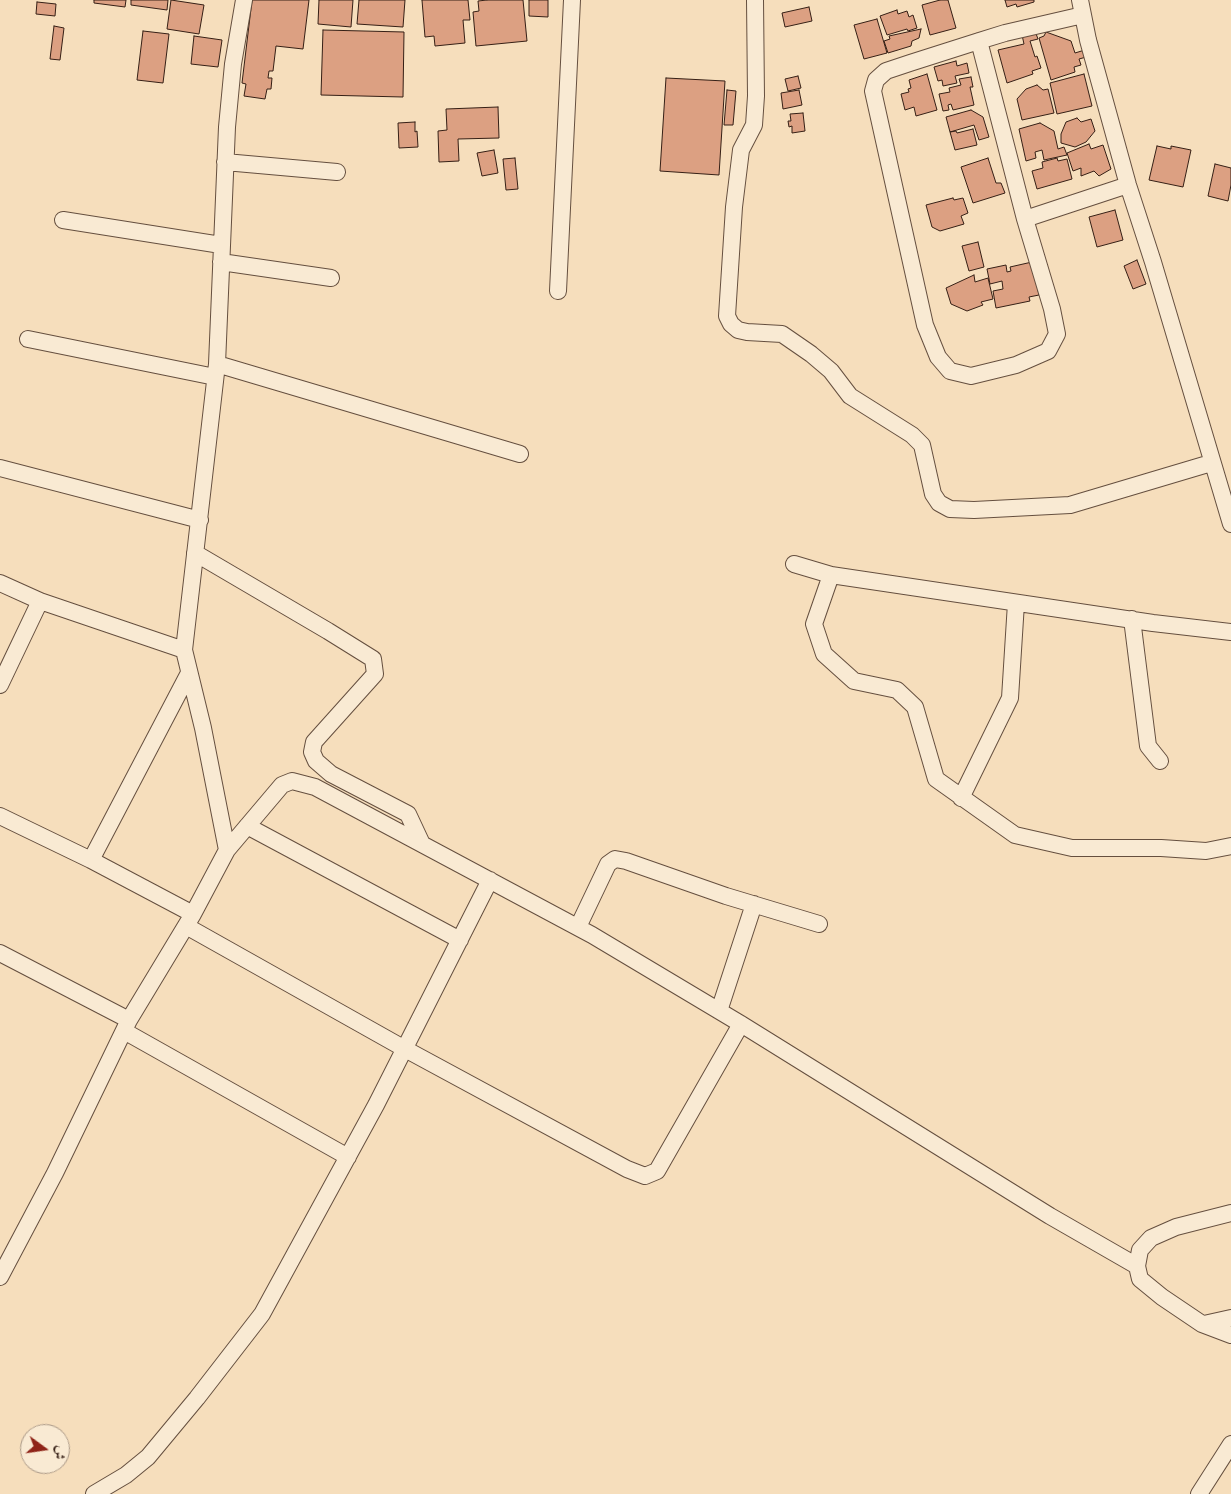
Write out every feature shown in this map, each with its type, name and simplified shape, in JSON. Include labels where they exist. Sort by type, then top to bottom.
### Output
[{"type":"street","points":[[227,850],[203,728],[188,673],[184,650],[216,370],[225,162],[233,64],[244,0]]},
{"type":"street","points":[[558,291],[572,0]]},
{"type":"street","points":[[755,0],[756,96],[754,125],[741,150],[734,206],[727,316],[731,324],[738,330],[747,332],[782,334],[811,354],[831,371],[850,396],[912,435],[922,445],[932,494],[939,503],[950,509],[974,510],[1070,505],[1212,463]]},
{"type":"street","points":[[979,41],[1025,219],[1052,309],[1056,334],[1048,351],[1016,365],[971,376],[950,371],[938,357],[924,325],[873,92],[876,80],[886,71],[1082,7],[1088,40],[1128,185],[1153,262],[1231,524]]},
{"type":"street","points":[[225,162],[337,172]]},
{"type":"street","points":[[1025,219],[1128,185]]},
{"type":"street","points":[[63,220],[331,278]]},
{"type":"street","points":[[28,339],[216,370],[520,454]]},
{"type":"street","points":[[0,468],[200,520]]},
{"type":"street","points":[[196,553],[373,659],[375,674],[314,742],[312,752],[316,761],[330,774],[408,814],[422,844]]},
{"type":"street","points":[[794,564],[831,575],[1132,620],[1231,632]]},
{"type":"street","points":[[831,575],[814,624],[824,654],[854,681],[897,690],[914,706],[936,779],[1015,835],[1072,848],[1161,848],[1206,852],[1231,846]]},
{"type":"street","points":[[0,583],[40,601],[184,650]]},
{"type":"street","points":[[0,685],[40,601]]},
{"type":"street","points":[[961,798],[1010,698],[1016,603]]},
{"type":"street","points":[[1132,620],[1148,746],[1160,761]]},
{"type":"street","points":[[91,860],[188,673]]},
{"type":"street","points":[[0,1277],[4,1259],[55,1173],[126,1026],[189,920],[227,850],[282,785],[292,781],[315,787],[578,927],[741,1024],[1050,1216],[1137,1266]]},
{"type":"street","points":[[0,816],[91,860],[405,1048],[627,1170],[645,1176],[656,1171],[741,1024]]},
{"type":"street","points":[[247,826],[460,940]]},
{"type":"street","points":[[578,927],[608,864],[615,859],[626,861],[691,885],[819,924]]},
{"type":"street","points":[[94,1494],[126,1475],[148,1458],[262,1314],[348,1157],[490,880]]},
{"type":"street","points":[[719,1011],[754,904]]},
{"type":"street","points":[[0,953],[348,1157]]},
{"type":"street","points":[[1231,1213],[1176,1226],[1151,1238],[1140,1250],[1137,1266],[1140,1278],[1162,1297],[1202,1324],[1231,1335]]},
{"type":"street","points":[[1202,1324],[1231,1318]]},
{"type":"street","points":[[1199,1494],[1231,1444]]},
{"type":"building","points":[[94,0],[126,0],[125,7],[94,3]]},
{"type":"building","points":[[131,0],[168,0],[167,10],[131,5]]},
{"type":"building","points":[[171,0],[204,5],[199,34],[167,29]]},
{"type":"building","points":[[252,0],[309,0],[303,49],[276,46],[273,71],[269,71],[268,78],[272,78],[271,89],[267,89],[265,99],[244,96],[246,84],[242,83]]},
{"type":"building","points":[[319,0],[353,0],[351,27],[318,24]]},
{"type":"building","points":[[359,0],[405,0],[403,27],[357,24]]},
{"type":"building","points":[[422,0],[468,0],[470,20],[463,20],[465,43],[435,46],[434,36],[425,37]]},
{"type":"building","points":[[523,0],[527,41],[476,46],[473,12],[479,11],[478,1]]},
{"type":"building","points":[[529,0],[548,0],[548,17],[529,16]]},
{"type":"building","points":[[940,0],[948,0],[956,28],[930,35],[922,5]]},
{"type":"building","points":[[1005,0],[1034,0],[1034,2],[1017,7],[1016,4],[1007,7]]},
{"type":"building","points":[[37,2],[56,4],[55,16],[36,14]]},
{"type":"building","points":[[809,7],[812,21],[785,27],[782,13]]},
{"type":"building","points":[[897,10],[898,14],[907,11],[909,17],[913,15],[917,28],[887,35],[880,16]]},
{"type":"building","points":[[877,19],[887,53],[864,59],[854,25]]},
{"type":"building","points":[[54,26],[64,28],[60,60],[50,59]]},
{"type":"building","points":[[921,29],[919,38],[912,41],[911,46],[888,53],[884,41],[890,39],[889,36]]},
{"type":"building","points":[[323,30],[404,32],[403,97],[321,95]]},
{"type":"building","points":[[143,31],[169,34],[163,83],[137,80]]},
{"type":"building","points":[[1035,31],[1038,39],[1030,41],[1041,68],[1032,71],[1033,74],[1007,83],[998,50],[1024,44],[1022,35]]},
{"type":"building","points":[[1046,32],[1071,41],[1075,53],[1088,49],[1090,56],[1079,59],[1081,65],[1074,67],[1075,72],[1051,80],[1039,38],[1044,36]]},
{"type":"building","points":[[194,36],[222,40],[218,67],[191,64]]},
{"type":"building","points":[[956,61],[957,66],[967,63],[969,73],[955,76],[957,83],[943,86],[942,80],[938,81],[934,67]]},
{"type":"building","points":[[927,74],[937,110],[916,116],[914,107],[905,110],[901,94],[909,92],[908,89],[911,88],[909,80]]},
{"type":"building","points":[[1084,74],[1092,106],[1057,114],[1050,83]]},
{"type":"building","points":[[798,76],[801,88],[788,91],[785,79]]},
{"type":"building","points":[[971,77],[973,87],[970,87],[974,105],[953,110],[951,104],[948,105],[949,110],[943,111],[939,94],[950,92],[949,88],[961,85],[959,79]]},
{"type":"building","points":[[666,78],[725,81],[719,175],[660,171]]},
{"type":"building","points":[[1037,85],[1043,90],[1048,89],[1054,113],[1022,120],[1017,99],[1026,89]]},
{"type":"building","points":[[727,90],[736,91],[733,125],[724,125]]},
{"type":"building","points":[[799,90],[802,105],[783,109],[781,93]]},
{"type":"building","points":[[498,107],[499,138],[458,139],[459,161],[439,162],[438,131],[447,130],[446,109]]},
{"type":"building","points":[[971,110],[983,117],[989,137],[979,140],[974,125],[950,132],[946,117]]},
{"type":"building","points":[[803,113],[805,131],[792,133],[792,126],[789,127],[788,121],[791,121],[790,114]]},
{"type":"building","points":[[1077,118],[1081,122],[1091,119],[1095,131],[1086,142],[1075,147],[1061,143],[1061,134],[1066,122]]},
{"type":"building","points":[[415,122],[418,147],[399,148],[398,123]]},
{"type":"building","points":[[1040,123],[1054,131],[1058,149],[1064,147],[1067,155],[1044,160],[1042,150],[1035,152],[1036,158],[1026,161],[1019,129]]},
{"type":"building","points":[[973,129],[977,145],[955,150],[950,132],[956,131],[957,133]]},
{"type":"building","points":[[1089,144],[1091,149],[1103,145],[1111,169],[1099,176],[1094,171],[1081,176],[1081,168],[1073,171],[1067,153]]},
{"type":"building","points":[[1157,146],[1171,149],[1171,146],[1191,150],[1183,187],[1149,180]]},
{"type":"building","points":[[494,150],[498,173],[482,176],[477,153]]},
{"type":"building","points":[[515,158],[518,189],[506,190],[503,159]]},
{"type":"building","points":[[988,158],[996,183],[1001,183],[1005,193],[973,203],[961,167]]},
{"type":"building","points":[[1057,158],[1058,161],[1067,159],[1072,179],[1037,189],[1032,171],[1043,168],[1042,162]]},
{"type":"building","points":[[1215,164],[1231,168],[1231,185],[1228,201],[1208,196]]},
{"type":"building","points":[[953,198],[954,200],[963,198],[968,213],[961,216],[964,224],[940,231],[932,227],[926,205]]},
{"type":"building","points":[[1115,210],[1123,240],[1097,247],[1089,217]]},
{"type":"building","points":[[978,242],[984,267],[969,271],[962,246]]},
{"type":"building","points":[[1137,260],[1146,284],[1133,289],[1124,266]]},
{"type":"building","points":[[1032,262],[1039,295],[1029,297],[1030,301],[996,308],[993,291],[1003,289],[1002,281],[990,284],[987,269],[1006,265],[1007,272],[1011,271],[1010,267]]},
{"type":"building","points":[[974,275],[975,282],[988,278],[993,299],[981,302],[983,305],[967,311],[951,304],[946,288]]}]
